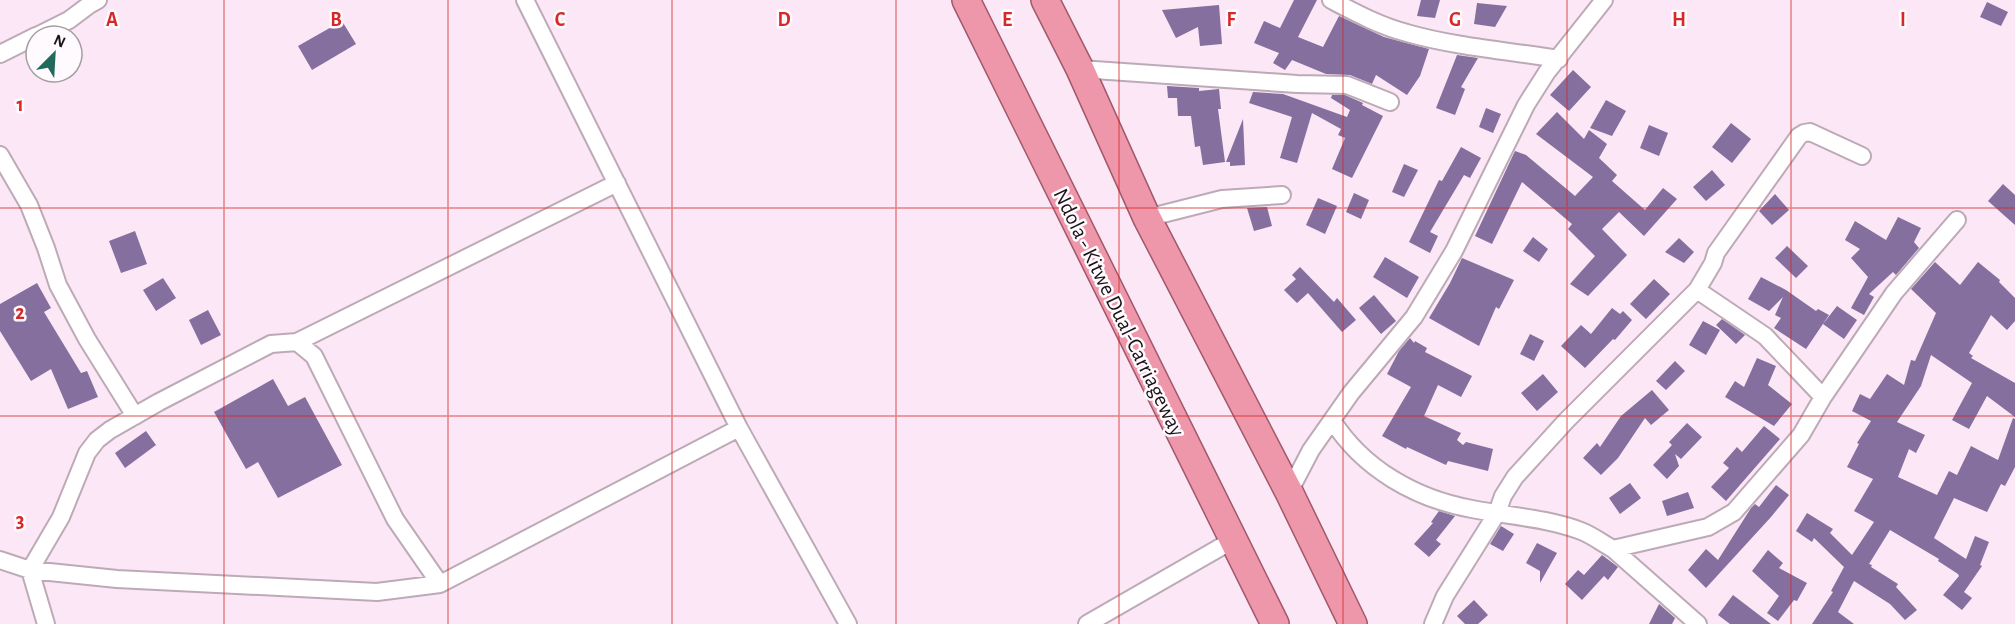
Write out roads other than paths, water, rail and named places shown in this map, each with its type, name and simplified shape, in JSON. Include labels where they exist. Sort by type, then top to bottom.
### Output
[{"type":"highway","name":"Ndola - Kitwe Dual-Carriageway","points":[[966,0],[1275,624]]},
{"type":"highway","points":[[1045,0],[1080,69],[1147,218],[1289,492],[1353,624]]},
{"type":"street","points":[[61,24],[88,4],[98,0]]},
{"type":"street","points":[[525,0],[739,428],[848,624]]},
{"type":"street","points":[[1331,0],[1370,20],[1407,33],[1446,42],[1559,59]]},
{"type":"street","points":[[1289,492],[1311,450],[1351,393],[1414,317],[1454,251],[1526,105],[1547,72],[1604,0]]},
{"type":"street","points":[[0,54],[24,42]]},
{"type":"street","points":[[1080,69],[1297,84],[1347,85],[1390,102]]},
{"type":"street","points":[[1433,624],[1453,582],[1497,513],[1503,496],[1515,477],[1566,421],[1697,290],[1722,243],[1799,136],[1810,132],[1862,156]]},
{"type":"street","points":[[0,156],[28,205],[46,248],[57,285],[87,339],[135,416]]},
{"type":"street","points":[[46,624],[30,570],[61,517],[87,453],[97,440],[135,416],[271,344],[297,342],[617,183]]},
{"type":"street","points":[[1147,218],[1222,199],[1282,195]]},
{"type":"street","points":[[1613,549],[1708,527],[1734,512],[1801,435],[1823,397],[1899,286],[1957,220]]},
{"type":"street","points":[[1697,290],[1765,336],[1823,397]]},
{"type":"street","points":[[297,342],[314,356],[395,519],[440,584]]},
{"type":"street","points":[[1332,420],[1363,458],[1391,478],[1424,496],[1469,509],[1564,525],[1583,532],[1613,549],[1698,624]]},
{"type":"street","points":[[0,560],[30,570],[117,579],[376,592],[440,584],[739,428]]},
{"type":"street","points":[[1087,624],[1233,540]]}]
